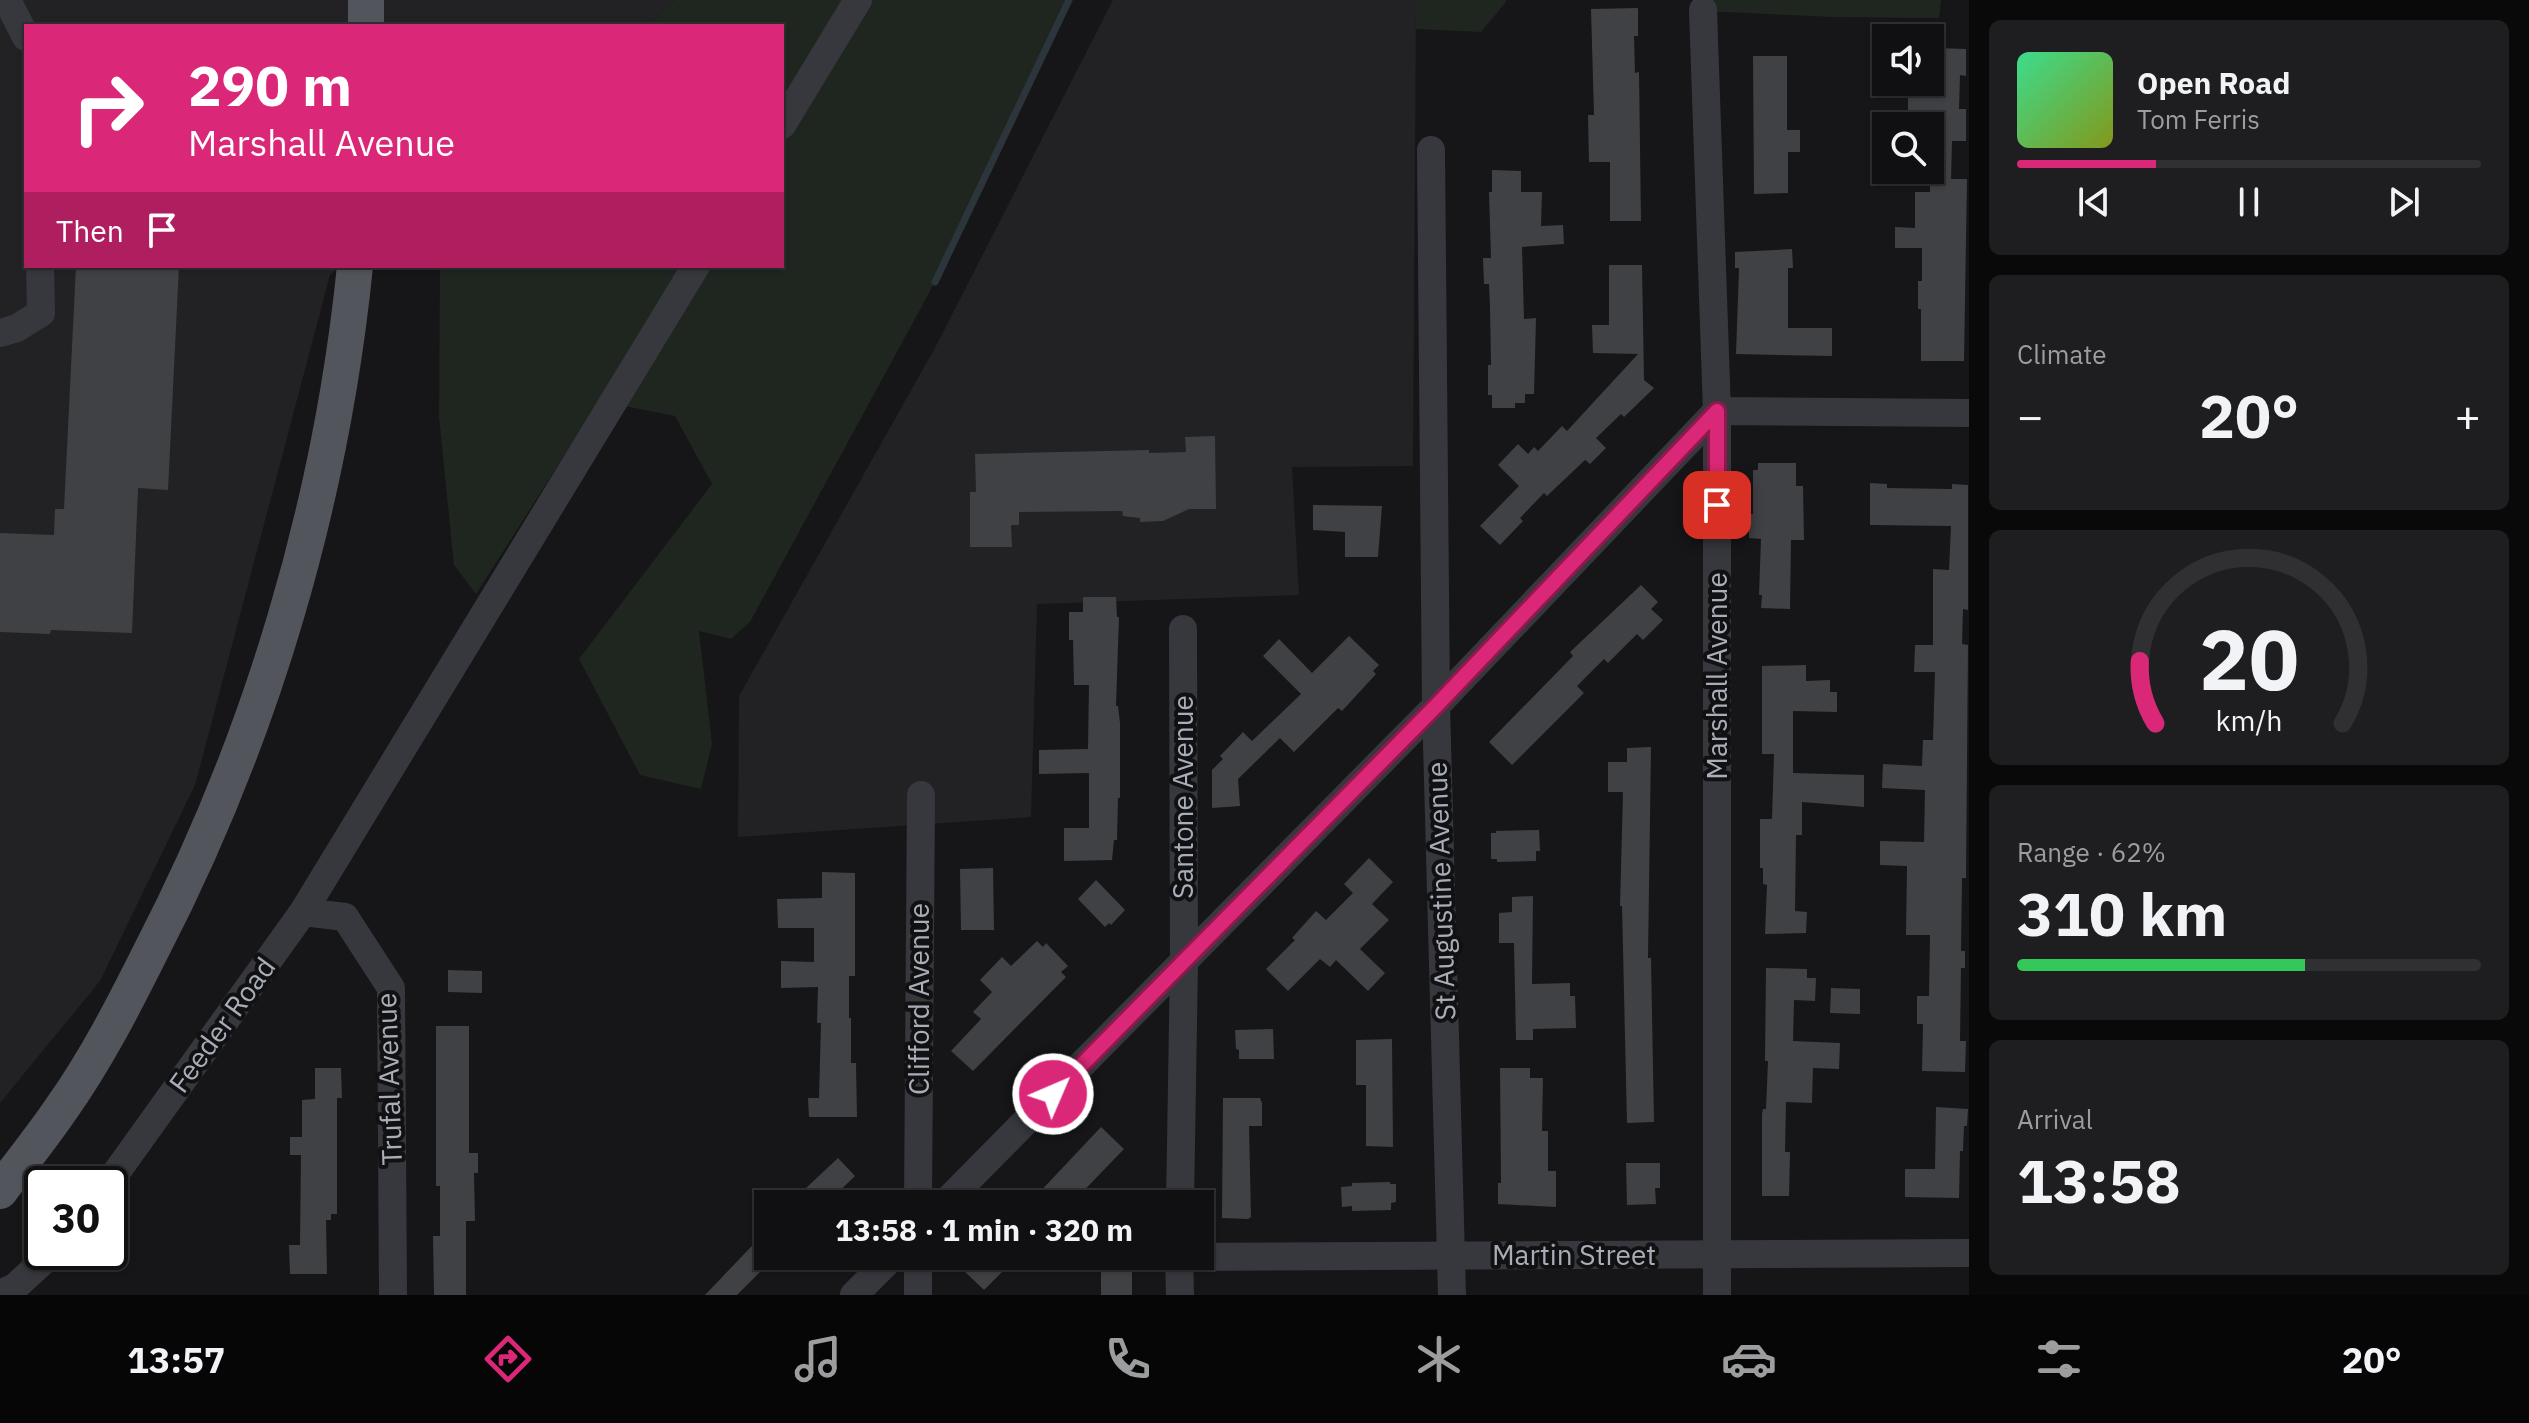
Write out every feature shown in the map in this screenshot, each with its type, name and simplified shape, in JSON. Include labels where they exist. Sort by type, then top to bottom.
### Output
[{"type":"main road","points":[[366,0],[366,24]]},
{"type":"main road","points":[[0,1191],[63,1107],[127,999],[200,853],[257,705],[283,627],[331,430],[355,268]]},
{"type":"street","points":[[7,0],[24,33]]},
{"type":"street","points":[[784,122],[858,0]]},
{"type":"street","name":"Marshall Avenue","points":[[1703,10],[1717,411],[1717,1295]]},
{"type":"street","name":"St Augustine Avenue","points":[[1431,150],[1436,706],[1452,1295]]},
{"type":"street","points":[[0,333],[17,328],[41,313],[40,268]]},
{"type":"street","name":"Feeder Road","points":[[121,1166],[303,912],[695,268]]},
{"type":"street","points":[[958,1190],[1436,706],[1717,411],[1969,413]]},
{"type":"street","name":"Santone Avenue","points":[[1180,1190],[1184,962],[1183,629]]},
{"type":"street","name":"Clifford Avenue","points":[[918,1190],[921,795]]},
{"type":"street","name":"Trufal Avenue","points":[[303,912],[345,917],[391,988],[393,1295]]},
{"type":"street","name":"Martin Street","points":[[1214,1256],[1969,1253]]},
{"type":"street","points":[[0,1294],[15,1287],[33,1270]]},
{"type":"street","points":[[854,1295],[879,1270]]},
{"type":"street","points":[[918,1270],[918,1295]]},
{"type":"street","points":[[1179,1270],[1180,1295]]},
{"type":"shaded area","points":[[0,0],[675,0],[649,24],[24,24],[24,268],[339,268],[330,275],[195,785],[100,981],[0,1103]]},
{"type":"shaded area","points":[[675,0],[1069,0],[935,282],[750,622],[731,639],[699,631],[712,744],[701,789],[640,775],[579,659],[712,484],[675,416],[599,401],[476,594],[454,565],[439,416],[440,268],[784,268],[784,24],[649,24]]},
{"type":"shaded area","points":[[1113,0],[1416,0],[1413,466],[1292,467],[1299,595],[1037,604],[1031,817],[738,837],[739,696],[936,346]]},
{"type":"shaded area","points":[[1416,0],[1506,2],[1481,32],[1416,29]]},
{"type":"shaded area","points":[[1704,0],[1941,0],[1939,18],[1703,11]]},
{"type":"building","points":[[1638,8],[1638,36],[1634,36],[1635,73],[1639,72],[1641,221],[1610,221],[1610,162],[1589,162],[1588,115],[1594,115],[1591,9]]},
{"type":"building","points":[[1944,48],[1966,49],[1966,76],[1960,75],[1959,109],[1966,109],[1966,141],[1952,141],[1951,179],[1967,179],[1964,361],[1921,361],[1918,281],[1922,281],[1922,248],[1895,248],[1895,227],[1915,228],[1915,192],[1930,192],[1930,184],[1944,184],[1944,112],[1908,112],[1908,96],[1944,96]]},
{"type":"building","points":[[1753,56],[1787,56],[1787,130],[1800,130],[1800,152],[1788,152],[1788,193],[1754,194]]},
{"type":"building","points":[[1492,170],[1521,171],[1521,192],[1542,192],[1541,226],[1563,225],[1564,244],[1522,247],[1524,319],[1536,318],[1534,394],[1525,394],[1525,403],[1515,403],[1515,408],[1492,408],[1492,395],[1488,395],[1490,307],[1489,284],[1484,284],[1483,258],[1491,258],[1489,192],[1492,192]]},
{"type":"building","points":[[1792,249],[1793,268],[1788,268],[1788,328],[1832,328],[1832,356],[1736,354],[1739,268],[1735,268],[1735,252]]},
{"type":"building","points":[[1609,265],[1642,265],[1644,380],[1654,388],[1596,438],[1606,448],[1590,464],[1585,460],[1547,496],[1544,493],[1500,545],[1480,526],[1519,486],[1498,465],[1518,444],[1528,454],[1534,447],[1538,451],[1562,426],[1567,431],[1638,354],[1593,353],[1592,325],[1609,325]]},
{"type":"building","points":[[76,268],[179,268],[168,490],[138,488],[132,633],[0,632],[0,533],[54,535],[55,509],[64,509]]},
{"type":"building","points":[[1215,436],[1216,509],[1189,509],[1163,521],[1140,522],[1140,518],[1123,516],[1122,511],[1019,512],[1019,525],[1011,525],[1012,547],[970,547],[970,492],[976,492],[975,454],[1186,452],[1185,437]]},
{"type":"building","points":[[1758,463],[1796,463],[1796,486],[1803,486],[1804,540],[1791,540],[1790,609],[1761,608],[1761,539],[1749,538],[1749,514],[1753,514],[1753,470],[1758,470]]},
{"type":"building","points":[[1870,483],[1887,484],[1887,488],[1952,489],[1952,484],[1968,485],[1968,610],[1963,609],[1962,644],[1968,645],[1966,878],[1962,878],[1961,951],[1965,951],[1965,968],[1961,968],[1960,1041],[1966,1041],[1965,1072],[1922,1071],[1923,1024],[1917,1024],[1917,996],[1929,996],[1930,935],[1906,935],[1907,866],[1880,865],[1880,841],[1924,842],[1925,790],[1882,788],[1883,764],[1922,766],[1923,740],[1933,740],[1935,672],[1914,672],[1915,645],[1933,645],[1933,569],[1949,570],[1951,526],[1870,525]]},
{"type":"building","points":[[1313,505],[1382,506],[1378,557],[1345,557],[1345,532],[1313,530]]},
{"type":"building","points":[[1641,585],[1658,602],[1651,609],[1663,620],[1643,640],[1637,634],[1608,663],[1604,659],[1577,686],[1584,693],[1512,765],[1489,742],[1573,656],[1570,652]]},
{"type":"building","points":[[1083,597],[1116,597],[1119,617],[1116,706],[1120,723],[1120,798],[1117,840],[1114,840],[1112,860],[1064,861],[1064,828],[1089,828],[1089,773],[1039,774],[1039,750],[1088,749],[1089,685],[1074,685],[1073,640],[1069,640],[1069,612],[1083,612]]},
{"type":"building","points":[[1349,636],[1379,665],[1373,671],[1376,674],[1342,711],[1338,708],[1294,752],[1280,738],[1238,779],[1240,806],[1212,808],[1212,770],[1223,759],[1220,756],[1243,732],[1252,741],[1301,694],[1263,656],[1279,639],[1312,673]]},
{"type":"building","points":[[1806,665],[1806,681],[1830,680],[1830,692],[1837,692],[1837,712],[1793,711],[1793,773],[1864,775],[1864,807],[1802,802],[1802,835],[1796,835],[1795,911],[1807,912],[1806,933],[1765,934],[1767,885],[1763,884],[1763,868],[1760,868],[1760,819],[1772,819],[1774,754],[1762,754],[1762,666]]},
{"type":"building","points":[[1651,747],[1648,958],[1651,958],[1654,1122],[1627,1123],[1620,906],[1623,792],[1608,792],[1608,762],[1627,762],[1627,748]]},
{"type":"building","points":[[1539,830],[1540,851],[1536,851],[1536,861],[1497,862],[1497,859],[1491,859],[1491,833]]},
{"type":"building","points":[[1369,858],[1393,882],[1372,904],[1389,920],[1360,949],[1385,973],[1368,991],[1336,960],[1330,967],[1320,959],[1288,991],[1266,969],[1295,940],[1292,938],[1316,911],[1326,920],[1353,893],[1344,884]]},
{"type":"building","points":[[993,868],[994,930],[961,930],[960,869]]},
{"type":"building","points":[[822,872],[855,873],[855,976],[849,976],[849,1018],[851,1063],[856,1063],[857,1117],[809,1117],[808,1098],[819,1098],[821,1023],[817,1023],[818,987],[781,988],[781,961],[814,962],[814,928],[778,928],[777,899],[822,898]]},
{"type":"building","points":[[1096,880],[1125,910],[1105,927],[1078,899]]},
{"type":"building","points":[[1533,896],[1532,984],[1570,983],[1570,996],[1575,996],[1576,1028],[1533,1029],[1533,1040],[1516,1040],[1514,943],[1499,943],[1499,913],[1512,912],[1512,897]]},
{"type":"building","points":[[1037,941],[1043,947],[1046,943],[1068,966],[1061,972],[1066,977],[973,1071],[951,1051],[981,1019],[973,1012],[992,992],[980,980],[1002,957],[1011,966]]},
{"type":"building","points":[[1766,968],[1807,969],[1807,978],[1816,978],[1815,1001],[1794,1000],[1793,1041],[1840,1043],[1839,1069],[1813,1068],[1812,1103],[1786,1102],[1785,1152],[1790,1152],[1789,1196],[1762,1196],[1762,1114],[1766,1109],[1768,1061],[1765,1061]]},
{"type":"building","points":[[448,970],[482,971],[482,993],[448,992]]},
{"type":"building","points":[[1831,988],[1860,989],[1860,1014],[1830,1013]]},
{"type":"building","points":[[436,1026],[469,1026],[469,1153],[478,1153],[478,1173],[474,1173],[475,1221],[466,1221],[466,1295],[434,1295],[433,1236],[440,1236],[440,1186],[436,1186]]},
{"type":"building","points":[[1273,1029],[1274,1059],[1239,1059],[1235,1030]]},
{"type":"building","points":[[1392,1039],[1393,1147],[1366,1146],[1366,1085],[1356,1085],[1356,1040]]},
{"type":"building","points":[[315,1068],[341,1068],[342,1098],[337,1098],[337,1214],[331,1214],[331,1220],[326,1220],[327,1274],[290,1274],[289,1245],[300,1245],[301,1155],[290,1155],[290,1137],[302,1137],[302,1100],[315,1099]]},
{"type":"building","points":[[1500,1068],[1530,1068],[1530,1078],[1543,1078],[1542,1131],[1548,1131],[1548,1171],[1556,1171],[1556,1207],[1498,1204],[1498,1183],[1501,1183]]},
{"type":"building","points":[[1223,1098],[1260,1098],[1262,1103],[1262,1126],[1249,1126],[1251,1217],[1248,1219],[1222,1218]]},
{"type":"building","points":[[1936,1107],[1968,1109],[1963,1151],[1960,1151],[1959,1198],[1905,1197],[1905,1169],[1935,1169]]},
{"type":"building","points":[[1101,1127],[1124,1149],[1084,1190],[1042,1190]]},
{"type":"building","points":[[838,1158],[855,1176],[840,1190],[804,1190]]},
{"type":"building","points":[[1626,1163],[1660,1163],[1660,1188],[1655,1188],[1656,1204],[1627,1205]]},
{"type":"building","points":[[1352,1183],[1396,1184],[1396,1202],[1391,1203],[1391,1210],[1352,1211],[1352,1206],[1342,1207],[1341,1187],[1352,1186]]},
{"type":"building","points":[[754,1244],[754,1270],[762,1270],[737,1295],[705,1295]]},
{"type":"building","points":[[963,1270],[1004,1270],[984,1290]]},
{"type":"building","points":[[1101,1270],[1132,1270],[1132,1295],[1101,1295]]},
{"type":"waterway","points":[[935,282],[1069,0]]},
{"type":"route","points":[[1053,1094],[1436,706],[1717,411],[1717,505]]}]
